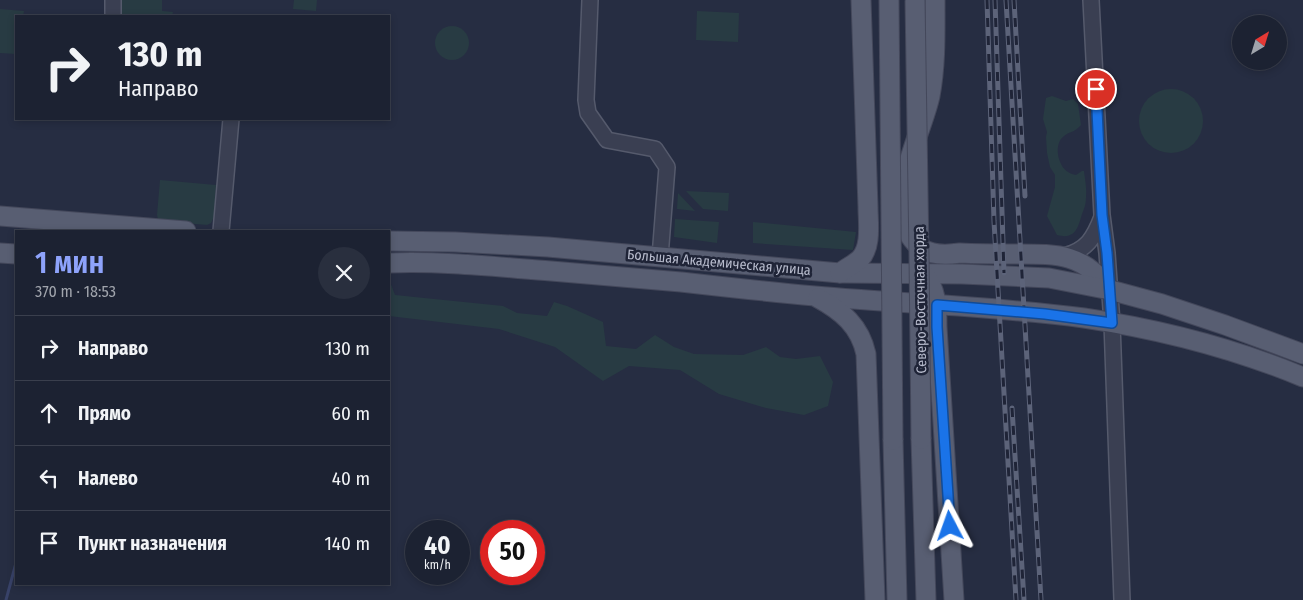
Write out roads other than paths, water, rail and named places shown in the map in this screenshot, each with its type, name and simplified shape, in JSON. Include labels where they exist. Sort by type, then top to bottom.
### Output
[{"type":"main road","points":[[840,272],[860,260],[867,241],[868,207],[861,0]]},
{"type":"main road","name":"Северо-Восточная хорда","points":[[889,0],[893,440],[897,600]]},
{"type":"main road","name":"Северо-Восточная хорда","points":[[915,0],[921,440],[926,600]]},
{"type":"main road","points":[[935,0],[934,69],[930,96],[905,177],[902,197],[906,229],[919,247],[926,252],[947,255],[960,253],[1049,254],[1064,256],[1083,264],[1096,273],[1110,290]]},
{"type":"main road","points":[[0,216],[174,230]]},
{"type":"main road","name":"Большая Академическая улица","points":[[390,241],[548,247],[840,272],[1049,278],[1151,300],[1225,324],[1303,354]]},
{"type":"main road","points":[[0,253],[15,254]]},
{"type":"main road","name":"Большая Академическая улица","points":[[390,263],[417,262],[527,269],[815,296],[1045,314],[1145,328],[1215,346],[1303,377]]},
{"type":"main road","points":[[923,273],[930,281],[937,305],[954,600]]},
{"type":"main road","points":[[815,296],[831,305],[850,321],[858,330],[864,343],[866,354],[875,600]]},
{"type":"street","points":[[113,0],[113,15]]},
{"type":"street","points":[[590,0],[586,100],[588,113],[607,140],[655,150],[667,167],[660,257]]},
{"type":"street","points":[[1091,0],[1102,215],[1112,323],[1122,600]]},
{"type":"street","points":[[221,230],[232,120]]},
{"type":"street","points":[[1064,256],[1074,254],[1086,245],[1096,232],[1102,215]]},
{"type":"street","points":[[878,272],[947,255]]},
{"type":"waterway","points":[[6,600],[15,567]]},
{"type":"railway","points":[[987,0],[994,221],[1016,600]]},
{"type":"railway","points":[[995,0],[1004,273]]},
{"type":"railway","points":[[1006,0],[1041,600]]},
{"type":"railway","points":[[1014,0],[1025,196]]},
{"type":"railway","points":[[1012,408],[1024,600]]}]
